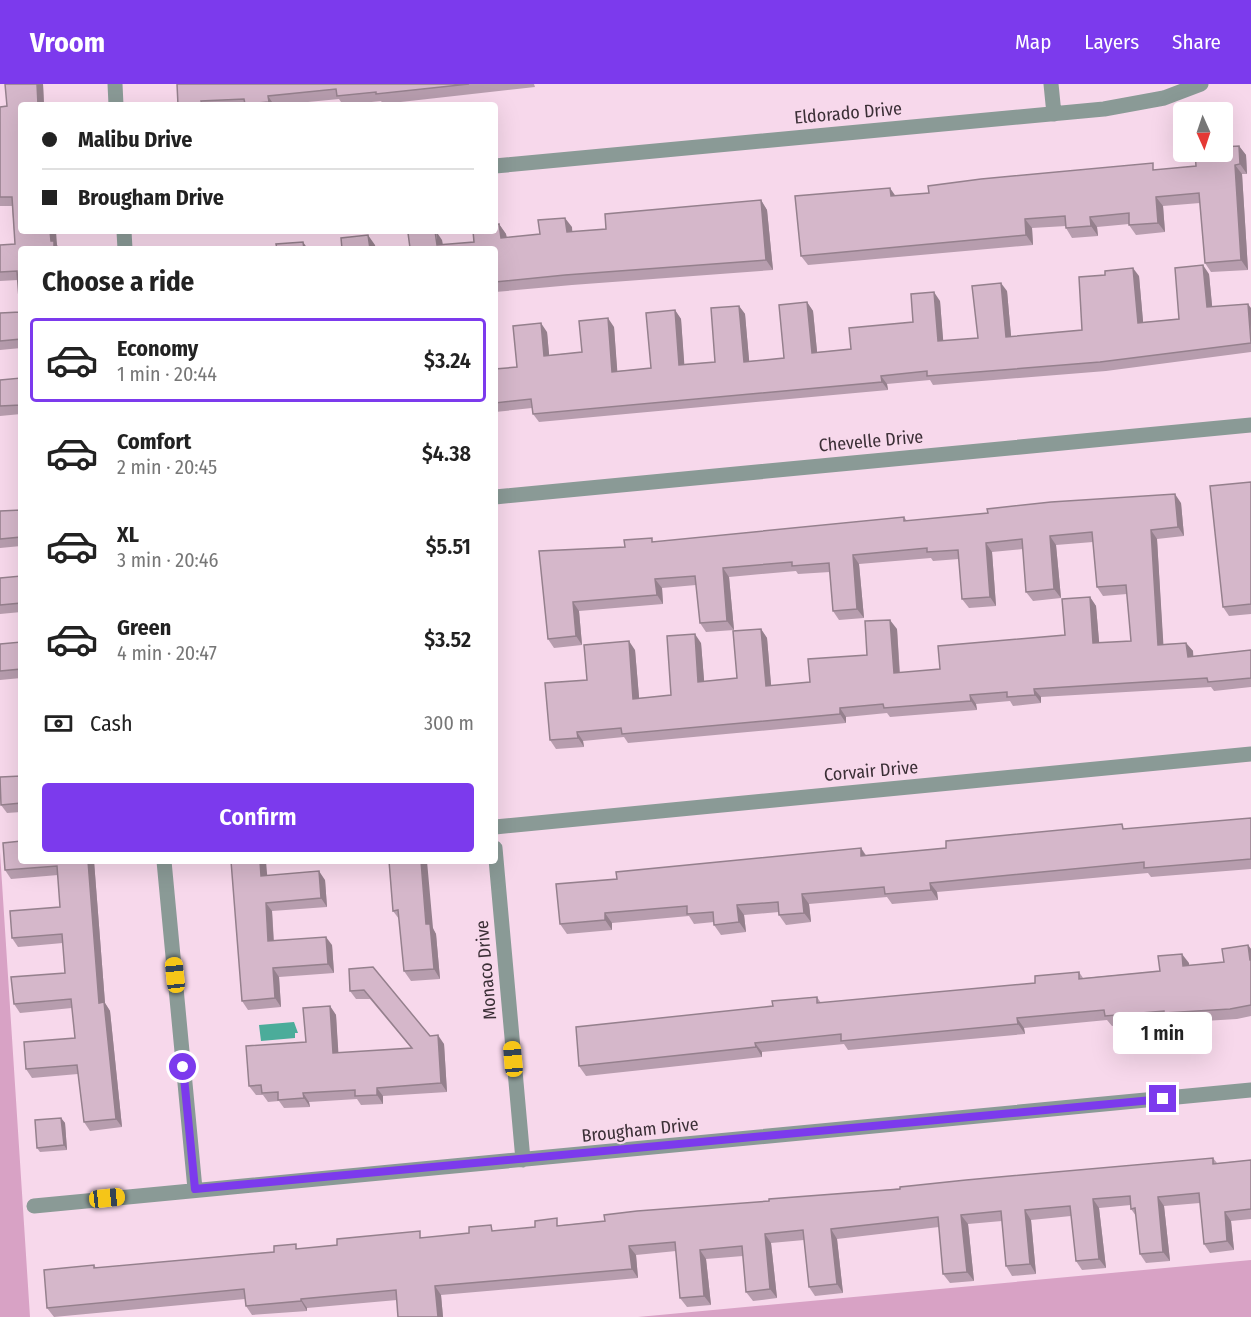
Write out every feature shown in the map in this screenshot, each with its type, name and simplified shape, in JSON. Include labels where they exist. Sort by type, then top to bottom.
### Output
[{"type":"street","points":[[115,84],[116,102]]},
{"type":"street","points":[[1051,84],[1054,114]]},
{"type":"street","name":"Eldorado Drive","points":[[498,166],[1054,114],[1138,104],[1164,98],[1201,84]]},
{"type":"street","name":"Chevelle Drive","points":[[498,497],[1251,425]]},
{"type":"street","name":"Corvair Drive","points":[[498,827],[1251,754]]},
{"type":"street","points":[[164,864],[195,1189]]},
{"type":"street","name":"Monaco Drive","points":[[496,864],[523,1160]]},
{"type":"street","name":"Brougham Drive","points":[[33,1206],[1251,1090]]},
{"type":"shaded area","points":[[0,852],[30,1317],[0,1317]]},
{"type":"shaded area","points":[[294,1022],[298,1033],[295,1033],[295,1038],[261,1041],[259,1025]]},
{"type":"shaded area","points":[[1251,1260],[1251,1317],[638,1317]]},
{"type":"building","points":[[5,84],[37,84],[38,102],[18,102],[18,234],[50,234],[51,241],[54,241],[54,246],[18,246],[18,285],[17,271],[0,272],[0,245],[15,244],[12,197],[0,197],[0,107],[7,106]]},
{"type":"building","points":[[177,84],[469,84],[337,96],[336,89],[268,96],[269,102],[245,102],[244,99],[178,102]]},
{"type":"building","points":[[1233,146],[1239,146],[1240,164],[1235,165],[1241,260],[1205,263],[1199,193],[1156,197],[1158,223],[1129,225],[1129,213],[1090,217],[1091,226],[1066,228],[1065,216],[1025,219],[1026,235],[801,256],[795,196],[890,188],[891,196],[929,193],[928,186],[981,179],[1153,163],[1153,170],[1196,166],[1196,162],[1233,162]]},
{"type":"building","points":[[761,200],[766,260],[498,282],[498,246],[410,246],[408,234],[435,234],[437,245],[474,242],[473,234],[498,234],[498,224],[501,238],[540,234],[538,220],[565,218],[567,232],[606,229],[605,214]]},
{"type":"building","points":[[368,235],[370,246],[342,246],[341,238]]},
{"type":"building","points":[[303,242],[304,246],[276,246],[276,244]]},
{"type":"building","points":[[1203,265],[1207,307],[1248,304],[1251,343],[1100,362],[927,376],[927,371],[881,376],[882,382],[533,414],[531,399],[498,403],[498,369],[517,367],[513,326],[541,323],[544,356],[582,352],[579,321],[608,318],[612,372],[651,368],[646,313],[675,310],[679,365],[715,362],[711,308],[739,306],[744,362],[784,358],[779,305],[807,302],[812,353],[851,349],[849,328],[913,322],[911,294],[934,292],[938,341],[978,338],[972,286],[1001,283],[1006,337],[1082,330],[1079,277],[1105,275],[1105,271],[1133,268],[1138,323],[1179,319],[1175,268]]},
{"type":"building","points":[[18,312],[18,339],[0,341],[0,313]]},
{"type":"building","points":[[18,378],[18,405],[0,406],[0,380]]},
{"type":"building","points":[[1251,482],[1251,604],[1223,607],[1210,486]]},
{"type":"building","points":[[1175,494],[1178,527],[1151,530],[1158,645],[1186,643],[1188,657],[1251,650],[1251,678],[1208,682],[1207,678],[1034,689],[1035,695],[1007,697],[1007,692],[970,695],[971,701],[884,708],[883,704],[840,708],[840,714],[622,734],[621,728],[577,732],[578,738],[550,740],[545,683],[587,680],[584,645],[629,641],[633,699],[671,695],[667,636],[695,634],[698,682],[737,678],[733,631],[761,629],[766,686],[810,682],[808,659],[867,655],[865,621],[890,620],[894,673],[940,669],[938,646],[1065,635],[1062,599],[1090,597],[1093,643],[1131,641],[1126,585],[1097,587],[1092,532],[1050,536],[1054,589],[1026,592],[1022,539],[986,543],[990,597],[962,599],[958,550],[927,552],[927,548],[853,555],[857,609],[833,611],[829,563],[792,566],[792,562],[723,568],[727,621],[700,623],[695,576],[655,579],[657,595],[573,602],[576,636],[548,639],[539,551],[625,547],[624,540],[652,538],[652,542],[904,517],[904,521],[988,513],[987,509],[1051,502]]},
{"type":"building","points":[[18,510],[18,537],[0,539],[0,511]]},
{"type":"building","points":[[18,576],[18,603],[0,605],[0,578]]},
{"type":"building","points":[[18,642],[18,669],[0,671],[0,644]]},
{"type":"building","points":[[18,776],[18,803],[1,805],[0,777]]},
{"type":"building","points":[[1251,818],[1251,859],[1144,868],[1144,862],[930,883],[931,890],[885,894],[884,887],[802,894],[804,913],[779,915],[778,902],[737,905],[739,922],[714,925],[713,912],[687,914],[687,906],[605,913],[605,920],[560,924],[556,884],[617,879],[616,872],[861,848],[861,856],[946,848],[946,841],[1122,824],[1123,829]]},
{"type":"building","points":[[18,841],[18,864],[88,864],[99,1003],[104,1002],[116,1119],[84,1122],[77,1065],[26,1069],[24,1042],[75,1038],[71,999],[14,1004],[11,977],[65,973],[62,934],[12,938],[10,911],[60,907],[57,866],[5,870],[3,843]]},
{"type":"building","points":[[231,864],[260,864],[261,876],[319,871],[321,898],[266,903],[268,941],[326,937],[328,964],[273,968],[275,998],[242,1001]]},
{"type":"building","points":[[389,864],[421,864],[426,924],[430,924],[434,969],[404,971],[398,910],[393,911]]},
{"type":"building","points":[[1248,945],[1251,960],[1251,1005],[1230,1009],[1105,1016],[1104,1010],[1017,1018],[1018,1024],[841,1041],[841,1034],[755,1043],[756,1047],[579,1066],[576,1027],[773,1006],[772,1001],[817,997],[817,1003],[1035,983],[1035,976],[1079,972],[1079,979],[1160,971],[1158,956],[1182,954],[1183,966],[1224,962],[1222,949]]},
{"type":"building","points":[[373,967],[430,1036],[438,1035],[441,1083],[377,1088],[377,1095],[355,1096],[355,1090],[303,1093],[304,1098],[278,1100],[278,1092],[262,1093],[261,1085],[249,1086],[246,1046],[306,1042],[303,1008],[330,1006],[333,1053],[412,1048],[364,990],[350,991],[349,969]]},
{"type":"building","points":[[61,1118],[64,1145],[37,1148],[35,1120]]},
{"type":"building","points":[[1213,1158],[1213,1164],[1251,1160],[1251,1209],[1225,1212],[1227,1241],[1204,1244],[1199,1193],[1158,1197],[1163,1252],[1140,1254],[1135,1208],[1131,1209],[1130,1196],[1093,1199],[1099,1259],[1076,1261],[1070,1206],[1025,1210],[1030,1264],[1006,1266],[1001,1211],[961,1215],[967,1272],[943,1274],[938,1217],[831,1229],[837,1284],[809,1287],[803,1230],[765,1234],[770,1289],[746,1292],[742,1246],[700,1250],[704,1296],[680,1298],[675,1242],[629,1246],[632,1269],[435,1286],[438,1317],[398,1317],[396,1290],[246,1306],[244,1289],[47,1308],[44,1270],[94,1265],[94,1268],[274,1252],[274,1246],[296,1244],[296,1249],[337,1245],[337,1239],[420,1231],[420,1238],[469,1233],[469,1227],[491,1225],[492,1231],[535,1227],[535,1221],[557,1218],[557,1226],[605,1221],[604,1215],[637,1211],[900,1189],[900,1187],[966,1180]]},
{"type":"route","points":[[183,1067],[195,1189],[1163,1099]]}]
